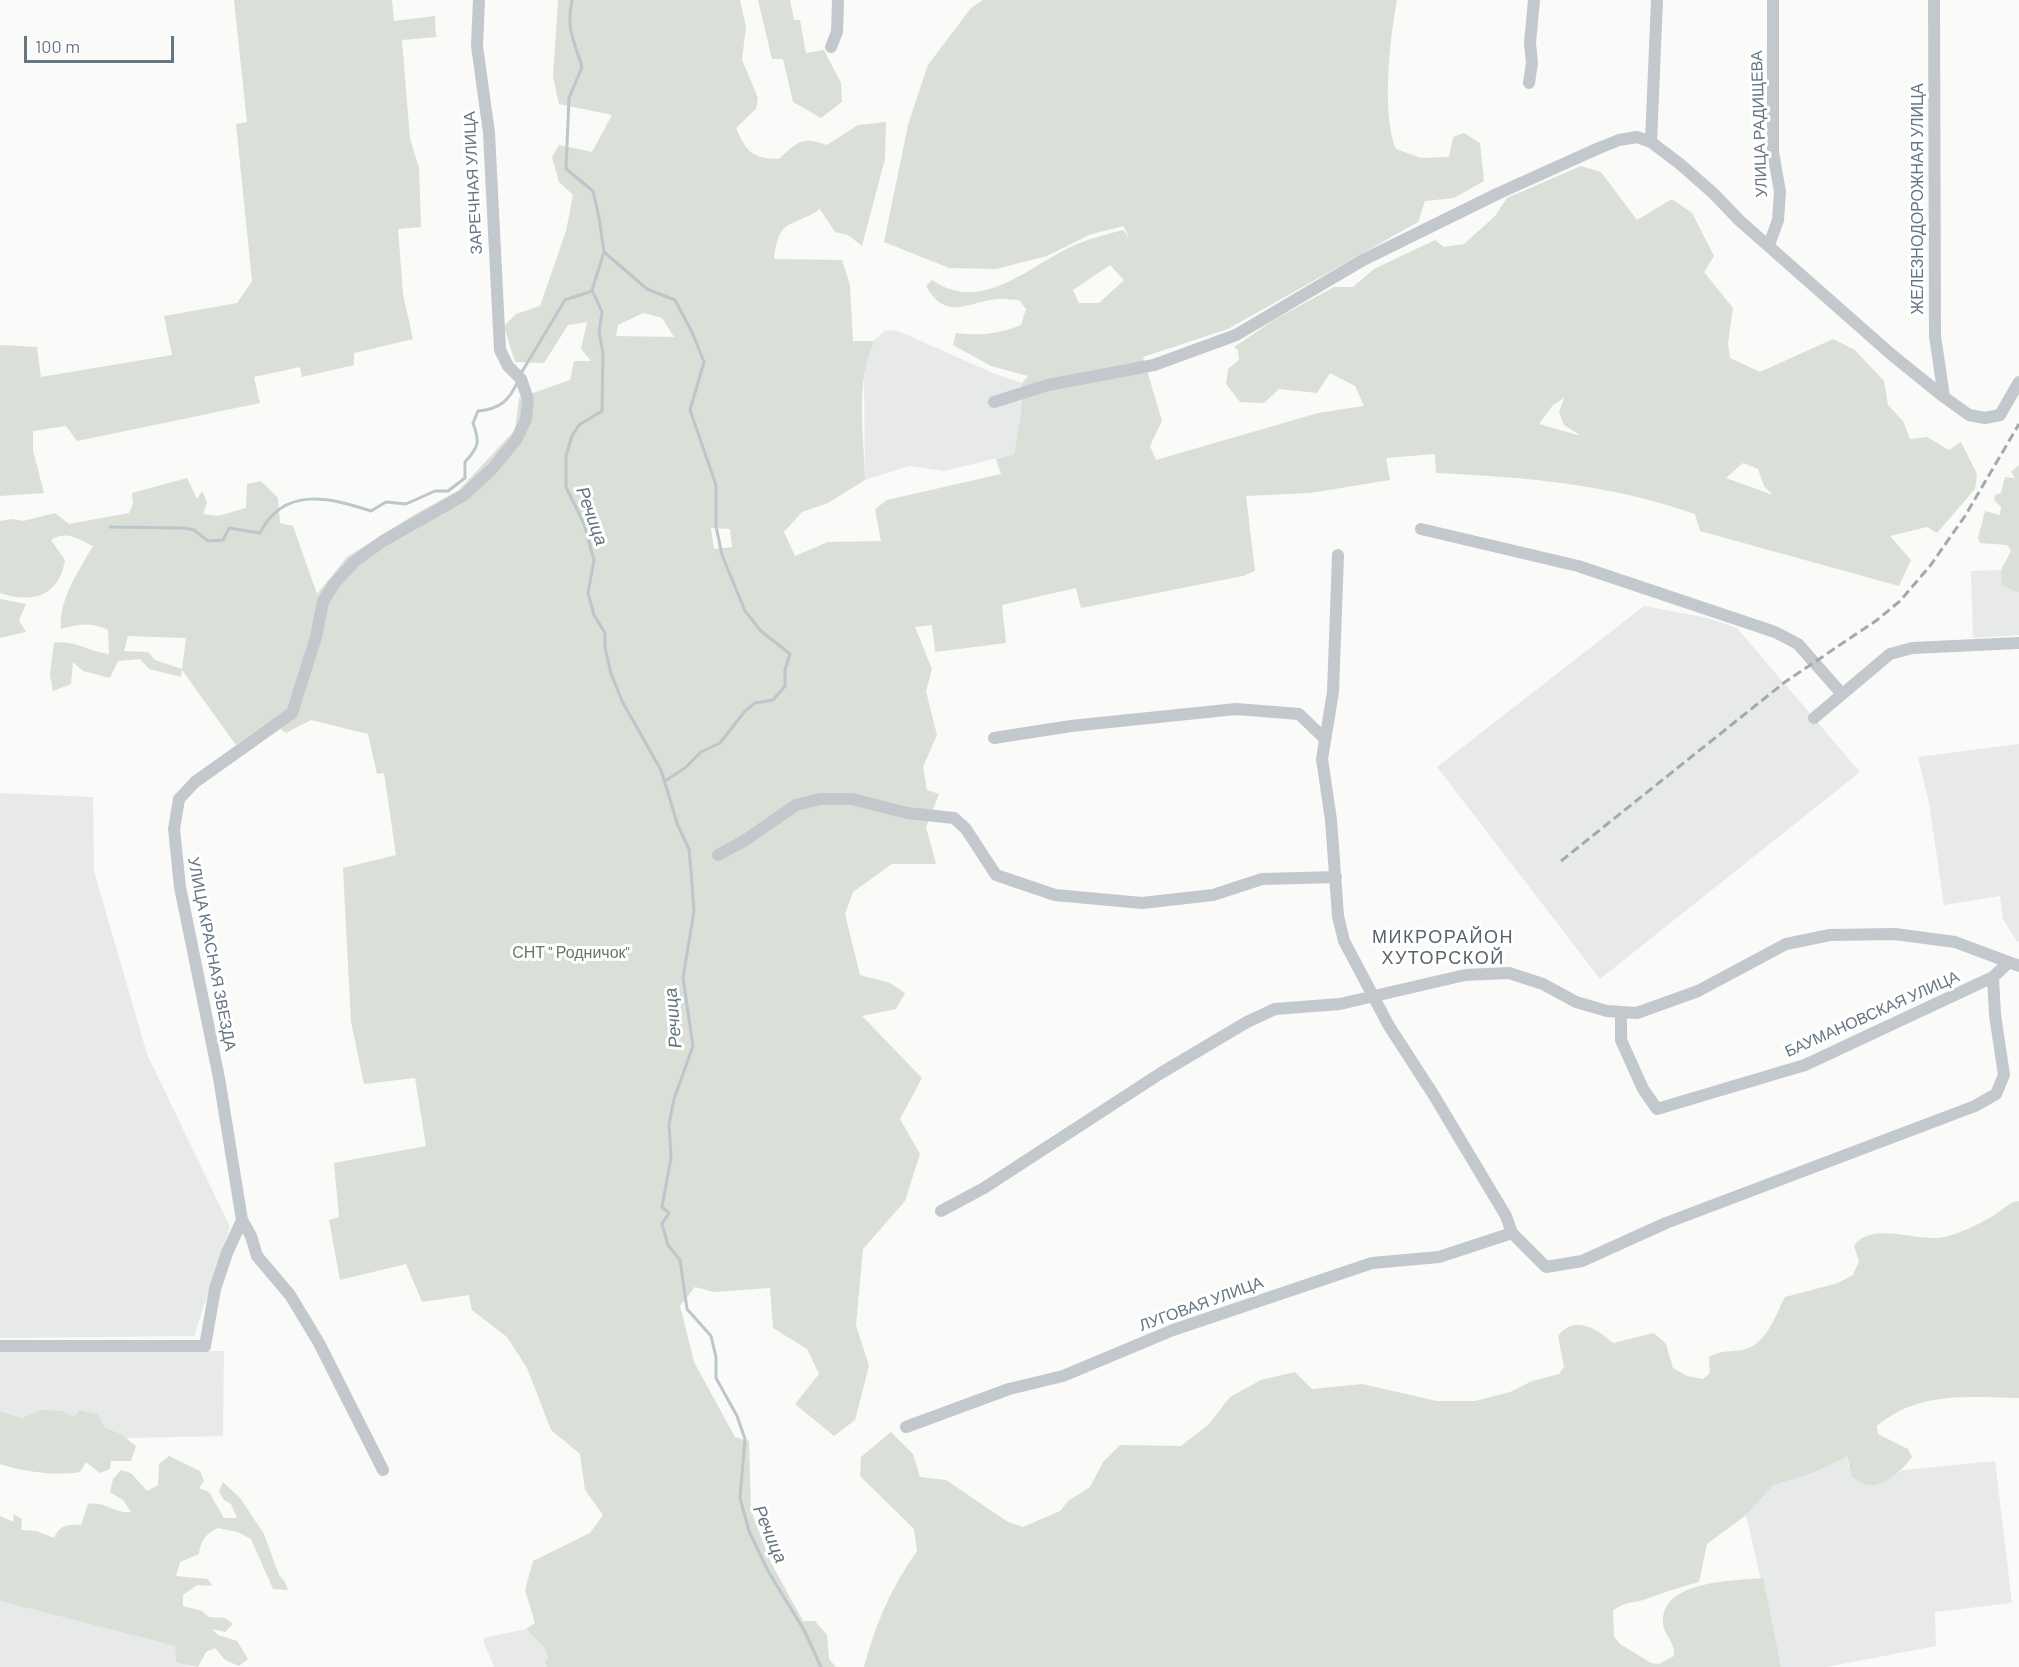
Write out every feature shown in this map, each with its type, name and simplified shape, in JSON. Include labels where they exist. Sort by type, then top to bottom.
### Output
[{"type":"street","name":"ЗАРЕЧНАЯ УЛИЦА","points":[[292,713],[313,650],[323,602],[334,584],[354,562],[384,541],[464,495],[492,469],[516,440],[526,419],[528,399],[521,379],[506,362],[500,350],[489,133],[477,46],[479,0]]},
{"type":"street","points":[[831,47],[837,32],[838,0]]},
{"type":"street","points":[[1529,83],[1534,0]]},
{"type":"street","points":[[1651,142],[1657,0]]},
{"type":"street","name":"УЛИЦА РАДИЩЕВА","points":[[1768,245],[1778,220],[1780,192],[1773,152],[1773,0]]},
{"type":"street","name":"ЖЕЛЕЗНОДОРОЖНАЯ УЛИЦА","points":[[1934,0],[1935,336],[1944,397]]},
{"type":"street","points":[[994,402],[1048,385],[1154,365],[1236,335],[1363,260],[1499,193],[1618,140],[1637,137],[1651,142],[1706,186],[1740,221],[1892,355],[1969,415],[1985,418],[2000,414],[2019,382]]},
{"type":"street","points":[[1421,529],[1578,566],[1775,632],[1798,644],[1842,694]]},
{"type":"street","points":[[1338,555],[1333,692],[1322,759],[1331,820],[1338,916],[1344,941],[1389,1026],[1433,1094],[1506,1216],[1512,1233],[1546,1267],[1582,1261],[1666,1223],[1975,1107],[1996,1094],[2004,1076],[1995,1015],[1994,978],[2013,965]]},
{"type":"street","points":[[1814,718],[1890,654],[1912,648],[2019,643]]},
{"type":"street","points":[[994,738],[1071,726],[1236,709],[1299,714],[1325,739]]},
{"type":"street","name":"УЛИЦА КРАСНАЯ ЗВЕЗДА","points":[[292,713],[195,782],[178,799],[174,814],[180,888],[221,1087],[242,1220],[251,1236],[257,1256],[290,1296],[319,1343],[383,1470]]},
{"type":"street","points":[[718,855],[744,841],[796,806],[820,799],[852,800],[907,813],[954,818],[966,829],[996,875],[1055,895],[1142,903],[1213,895],[1262,879],[1335,876]]},
{"type":"street","points":[[941,1211],[984,1188],[1104,1109],[1247,1022],[1275,1009],[1340,1004],[1465,975],[1509,973],[1543,984],[1576,1002],[1621,1012],[1637,1013],[1698,991],[1786,944],[1830,935],[1895,934],[1955,942],[2013,965]]},
{"type":"street","name":"БАУМАНОВСКАЯ УЛИЦА","points":[[1621,1012],[1621,1040],[1643,1089],[1657,1109],[1805,1065],[1994,978]]},
{"type":"street","points":[[0,1346],[205,1346],[215,1289],[227,1252],[242,1220]]},
{"type":"street","name":"ЛУГОВАЯ УЛИЦА","points":[[906,1427],[1009,1389],[1063,1376],[1173,1330],[1372,1263],[1439,1257],[1512,1233]]},
{"type":"shaded area","points":[[896,330],[993,373],[1022,383],[1021,413],[1014,454],[944,471],[909,466],[865,480],[864,380],[866,357],[875,339],[885,331]]},
{"type":"shaded area","points":[[2001,570],[2003,584],[2019,592],[2019,635],[1973,638],[1971,571]]},
{"type":"shaded area","points":[[1644,606],[1708,618],[1737,628],[1860,772],[1600,979],[1437,767]]},
{"type":"shaded area","points":[[2019,744],[2019,941],[2017,942],[2003,919],[2000,896],[1944,905],[1929,803],[1918,757]]},
{"type":"shaded area","points":[[0,793],[93,797],[94,871],[147,1054],[230,1227],[194,1336],[0,1338]]},
{"type":"shaded area","points":[[0,1350],[224,1351],[223,1436],[127,1438],[105,1428],[98,1414],[80,1410],[74,1418],[41,1410],[22,1418],[0,1411]]},
{"type":"shaded area","points":[[1847,1455],[1848,1466],[1873,1485],[1903,1470],[1995,1461],[2012,1603],[1935,1612],[1936,1646],[1826,1667],[1781,1667],[1746,1515],[1774,1485],[1813,1473]]},
{"type":"shaded area","points":[[0,1601],[175,1646],[176,1663],[192,1667],[0,1667]]},
{"type":"shaded area","points":[[526,1629],[545,1648],[548,1658],[545,1660],[547,1667],[494,1667],[484,1638]]},
{"type":"green space","points":[[234,0],[392,0],[394,21],[435,16],[436,37],[402,40],[410,139],[419,168],[421,227],[398,229],[403,294],[413,339],[354,353],[354,365],[302,377],[300,367],[254,377],[260,403],[77,441],[66,426],[33,431],[33,450],[44,493],[0,496],[0,345],[37,347],[41,377],[172,355],[164,316],[237,303],[252,281],[236,124],[247,122]]},
{"type":"green space","name":"СНТ \" Родничок\"","points":[[558,0],[740,0],[746,27],[742,60],[758,98],[756,109],[736,128],[747,149],[762,157],[779,159],[801,142],[812,141],[827,145],[858,125],[886,122],[885,159],[862,246],[848,235],[835,232],[820,209],[788,225],[779,236],[776,245],[774,259],[842,260],[850,285],[853,341],[874,341],[864,374],[862,427],[865,480],[828,503],[802,512],[784,532],[795,556],[828,542],[881,541],[875,509],[887,500],[1001,474],[996,459],[1014,454],[1021,413],[1022,383],[1028,376],[991,366],[953,345],[956,333],[989,334],[1021,325],[1026,309],[1019,300],[1002,299],[949,307],[933,297],[926,286],[932,280],[951,289],[969,292],[988,290],[1087,240],[1123,230],[1130,239],[1123,226],[1089,235],[1047,256],[996,269],[949,268],[884,242],[908,125],[928,65],[971,8],[983,0],[1397,0],[1388,76],[1389,117],[1396,149],[1421,158],[1449,157],[1453,137],[1464,133],[1480,143],[1484,181],[1454,198],[1425,201],[1418,222],[1228,329],[1143,357],[1162,421],[1150,446],[1156,460],[1318,413],[1364,406],[1355,386],[1330,373],[1317,393],[1279,389],[1264,403],[1240,402],[1226,384],[1228,369],[1239,360],[1238,350],[1234,347],[1274,320],[1334,287],[1353,287],[1374,269],[1435,240],[1444,247],[1464,244],[1495,216],[1507,198],[1581,166],[1601,172],[1637,220],[1672,199],[1692,213],[1714,256],[1704,272],[1733,308],[1728,343],[1730,358],[1760,372],[1833,339],[1855,350],[1884,381],[1888,405],[1903,421],[1910,439],[1927,437],[1949,450],[1961,442],[1977,474],[1975,489],[1937,533],[1927,527],[1890,536],[1911,560],[1899,586],[1700,531],[1695,514],[1631,496],[1535,480],[1436,473],[1435,454],[1386,458],[1390,480],[1310,493],[1246,496],[1255,571],[1243,576],[1081,608],[1076,588],[1002,605],[1006,643],[935,652],[932,625],[915,627],[932,669],[926,691],[937,735],[923,767],[927,790],[939,794],[926,827],[936,864],[892,864],[853,892],[845,914],[860,975],[890,983],[905,993],[896,1009],[862,1016],[922,1078],[900,1119],[920,1154],[905,1201],[863,1249],[856,1325],[869,1366],[855,1420],[834,1436],[795,1404],[819,1374],[807,1349],[773,1328],[770,1288],[714,1292],[695,1287],[680,1306],[694,1362],[735,1437],[749,1441],[751,1510],[770,1561],[803,1621],[815,1621],[827,1635],[829,1659],[836,1667],[547,1667],[545,1660],[548,1658],[545,1648],[526,1629],[535,1623],[525,1590],[533,1561],[590,1533],[603,1515],[585,1490],[580,1454],[551,1430],[527,1368],[507,1337],[472,1310],[469,1295],[422,1302],[406,1264],[340,1280],[329,1220],[339,1217],[334,1163],[426,1146],[415,1078],[364,1084],[351,1022],[343,868],[396,855],[384,773],[377,774],[368,734],[311,720],[286,733],[270,721],[236,745],[182,670],[181,677],[149,669],[140,659],[118,661],[110,678],[83,671],[73,662],[71,684],[53,691],[50,675],[54,643],[75,644],[109,654],[108,630],[85,625],[61,629],[66,597],[93,546],[77,538],[62,536],[51,540],[65,560],[57,582],[43,594],[23,598],[0,593],[0,521],[13,519],[23,521],[55,513],[69,524],[129,513],[133,504],[132,493],[187,478],[197,499],[202,491],[207,502],[203,514],[218,516],[246,508],[247,484],[261,481],[278,498],[280,523],[293,526],[317,594],[347,557],[459,490],[515,430],[519,398],[570,380],[574,361],[591,361],[581,349],[587,322],[568,325],[544,363],[515,362],[504,326],[516,314],[540,306],[566,231],[573,195],[559,182],[552,157],[559,145],[592,152],[612,115],[559,104],[553,76]],"holes":[[[1110,265],[1124,280],[1099,303],[1079,303],[1073,290]],[[643,313],[662,318],[674,337],[616,336],[618,325]],[[1564,398],[1559,412],[1564,425],[1581,436],[1539,424],[1553,405]],[[1743,463],[1758,469],[1764,486],[1773,495],[1726,478]],[[711,528],[730,529],[732,547],[714,549]],[[128,636],[186,638],[182,669],[155,660],[148,652],[124,651]]]},
{"type":"green space","points":[[758,0],[790,0],[794,20],[800,20],[806,53],[824,50],[841,83],[842,102],[821,118],[793,102],[783,59],[772,59]]},
{"type":"green space","points":[[2019,465],[2019,592],[2002,584],[2001,570],[2011,551],[2007,545],[1980,543],[1978,538],[1985,511],[2000,515],[2001,507],[1994,500],[1995,495],[2001,493],[2005,477],[2015,478],[2011,472]]},
{"type":"green space","points":[[0,599],[26,604],[19,620],[26,632],[0,638]]},
{"type":"green space","points":[[2019,1201],[2019,1398],[1944,1398],[1926,1401],[1893,1415],[1877,1426],[1878,1434],[1908,1449],[1912,1457],[1894,1476],[1875,1485],[1862,1483],[1852,1477],[1847,1456],[1813,1473],[1774,1485],[1746,1515],[1707,1544],[1699,1582],[1625,1604],[1613,1611],[1614,1636],[1620,1644],[1651,1663],[1659,1664],[1674,1656],[1673,1647],[1663,1622],[1666,1608],[1674,1598],[1686,1590],[1701,1585],[1763,1578],[1781,1667],[864,1667],[885,1606],[917,1551],[914,1529],[860,1476],[861,1457],[891,1432],[913,1454],[920,1477],[946,1480],[1008,1522],[1023,1527],[1060,1511],[1068,1501],[1090,1487],[1103,1462],[1120,1445],[1181,1446],[1209,1424],[1230,1397],[1261,1380],[1295,1372],[1312,1389],[1362,1384],[1437,1401],[1475,1401],[1510,1392],[1532,1381],[1559,1374],[1564,1367],[1558,1336],[1565,1329],[1579,1325],[1593,1329],[1613,1343],[1654,1333],[1666,1344],[1673,1368],[1687,1376],[1703,1379],[1710,1373],[1709,1357],[1718,1353],[1746,1349],[1760,1341],[1785,1297],[1838,1283],[1853,1275],[1859,1261],[1854,1246],[1862,1238],[1883,1233],[1944,1237],[1974,1226],[2011,1203]]},
{"type":"green space","points":[[41,1410],[62,1411],[74,1417],[79,1410],[98,1414],[105,1428],[121,1434],[136,1446],[131,1461],[111,1461],[110,1469],[100,1473],[86,1462],[80,1472],[61,1474],[29,1471],[0,1464],[0,1411],[22,1418]]},
{"type":"green space","points":[[169,1456],[200,1471],[204,1481],[199,1488],[209,1492],[224,1518],[237,1518],[231,1504],[224,1500],[219,1491],[223,1482],[240,1498],[264,1534],[279,1575],[285,1582],[288,1590],[273,1589],[251,1539],[238,1532],[218,1528],[204,1538],[199,1554],[180,1562],[176,1576],[208,1579],[212,1586],[197,1585],[183,1595],[183,1606],[202,1611],[209,1617],[225,1618],[233,1624],[225,1632],[212,1629],[218,1635],[237,1641],[248,1659],[239,1666],[225,1660],[215,1648],[206,1652],[198,1667],[176,1663],[175,1646],[0,1601],[0,1516],[14,1522],[13,1514],[22,1519],[21,1530],[36,1531],[54,1538],[64,1527],[81,1525],[88,1504],[100,1504],[119,1511],[131,1512],[123,1500],[110,1492],[113,1479],[121,1470],[131,1473],[147,1491],[158,1485],[159,1464]]},
{"type":"waterway","name":"Речица","points":[[572,0],[570,27],[582,67],[569,98],[566,169],[593,191],[599,218],[604,252],[592,290],[602,312],[599,333],[603,353],[602,411],[579,425],[572,436],[566,456],[566,487],[584,524],[594,560],[588,593],[594,615],[605,633],[605,647],[611,674],[623,703],[661,770],[678,826],[689,849],[694,911],[683,978],[693,1046],[674,1099],[669,1124],[671,1158],[662,1207],[669,1213],[662,1224],[668,1245],[680,1260],[687,1309],[711,1336],[716,1357],[716,1378],[737,1416],[745,1439],[740,1498],[749,1531],[768,1571],[804,1630],[821,1667]]},
{"type":"waterway","points":[[604,252],[647,289],[675,300],[692,332],[704,362],[690,410],[716,485],[716,526],[722,555],[745,611],[761,631],[790,654],[785,670],[785,686],[773,700],[755,703],[745,711],[720,743],[701,752],[685,768],[665,781]]},
{"type":"waterway","name":"Речица","points":[[520,375],[565,300],[592,291]]},
{"type":"waterway","name":"Речица","points":[[110,527],[184,528],[194,530],[208,541],[223,540],[229,528],[260,533],[270,518],[282,507],[295,502],[310,499],[325,500],[371,511],[386,502],[406,504],[435,491],[448,491],[465,478],[465,462],[477,444],[473,423],[478,411],[503,403],[518,381]]},
{"type":"railway","points":[[1561,861],[1785,682],[1877,620],[1900,601],[1930,566],[1965,516],[2019,424]]},
{"type":"district","name":"МИКРОРАЙОН ХУТОРСКОЙ","points":[[1443,947]]}]
